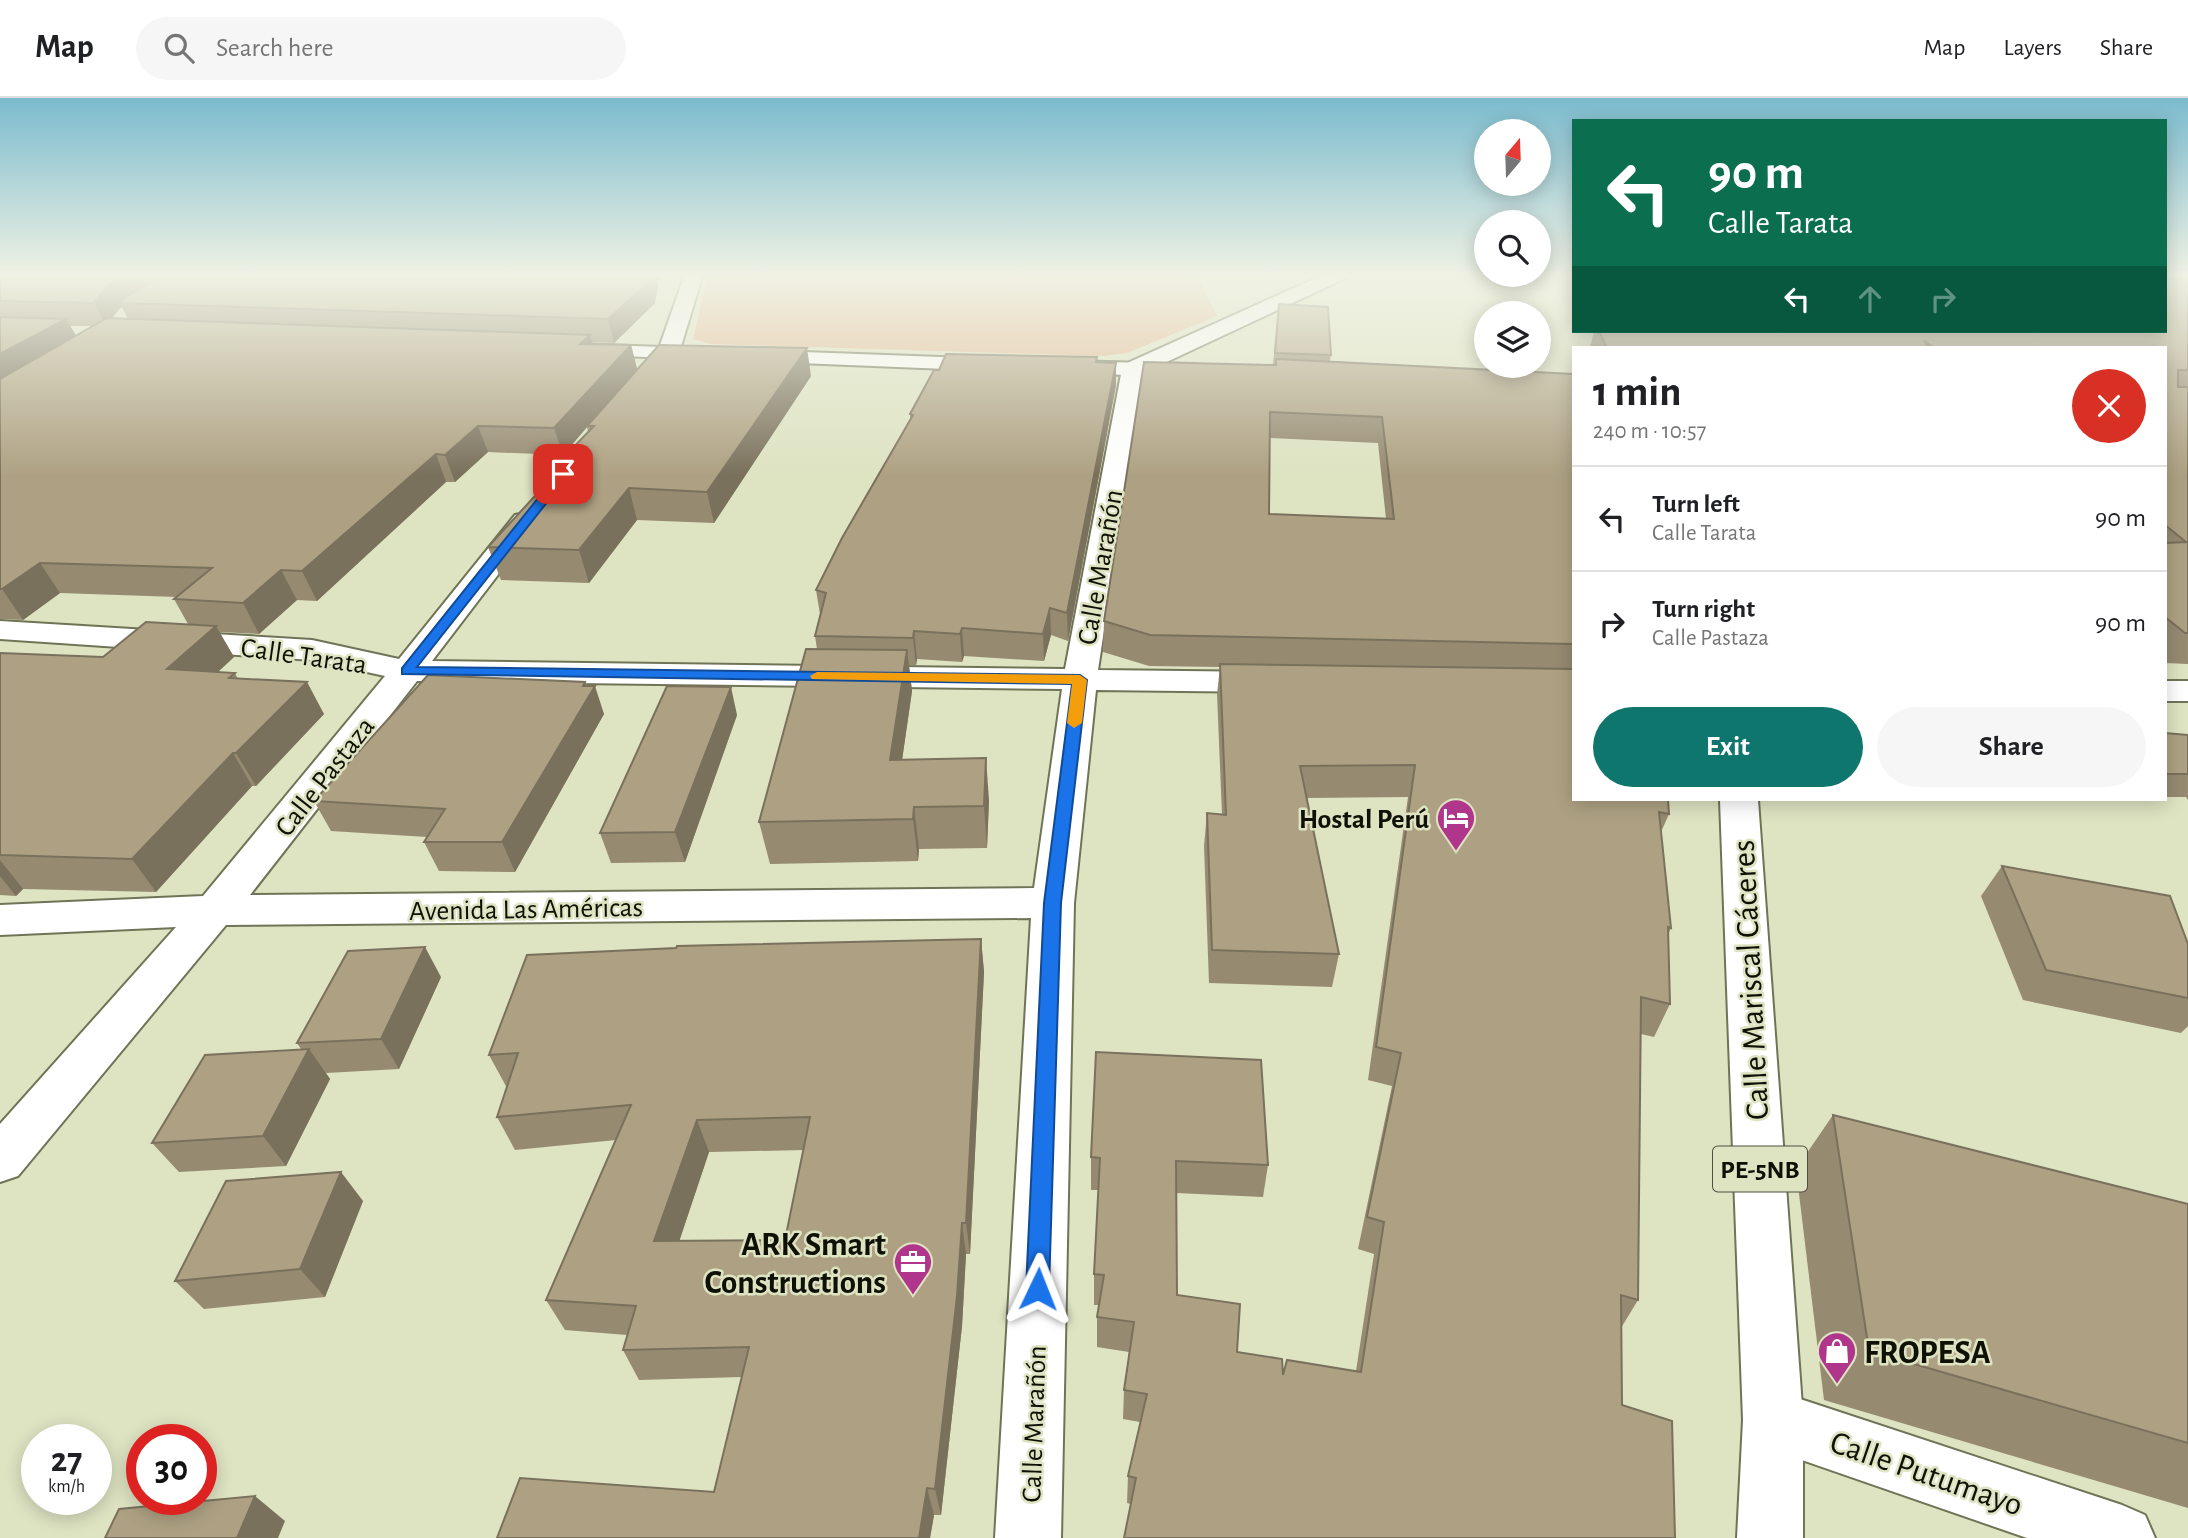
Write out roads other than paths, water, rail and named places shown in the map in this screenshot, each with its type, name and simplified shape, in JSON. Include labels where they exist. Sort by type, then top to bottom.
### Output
[{"type":"main road","points":[[615,414],[668,354],[672,341]]},
{"type":"main road","points":[[1133,369],[1194,341]]},
{"type":"main road","points":[[557,350],[1215,372]]},
{"type":"main road","name":"Calle Marañón","points":[[1028,1538],[1053,903],[1080,680],[1133,369]]},
{"type":"main road","name":"Calle Pastaza","points":[[0,1160],[215,911],[545,495]]},
{"type":"main road","name":"Calle Tarata","points":[[0,630],[312,650],[407,671],[1299,683]]},
{"type":"main road","points":[[2167,691],[2188,691]]},
{"type":"main road","name":"Calle Mariscal Cáceres","points":[[1739,801],[1773,1420],[1770,1538]]},
{"type":"main road","name":"Avenida Las Américas","points":[[0,920],[215,911],[1053,903]]},
{"type":"main road","name":"Calle Putumayo","points":[[1773,1420],[2122,1538]]},
{"type":"place","name":"Hostal Perú","points":[[1456,852]]},
{"type":"place","name":"ARK Smart Constructions","points":[[913,1296]]},
{"type":"place","name":"FROPESA","points":[[1837,1385]]}]
